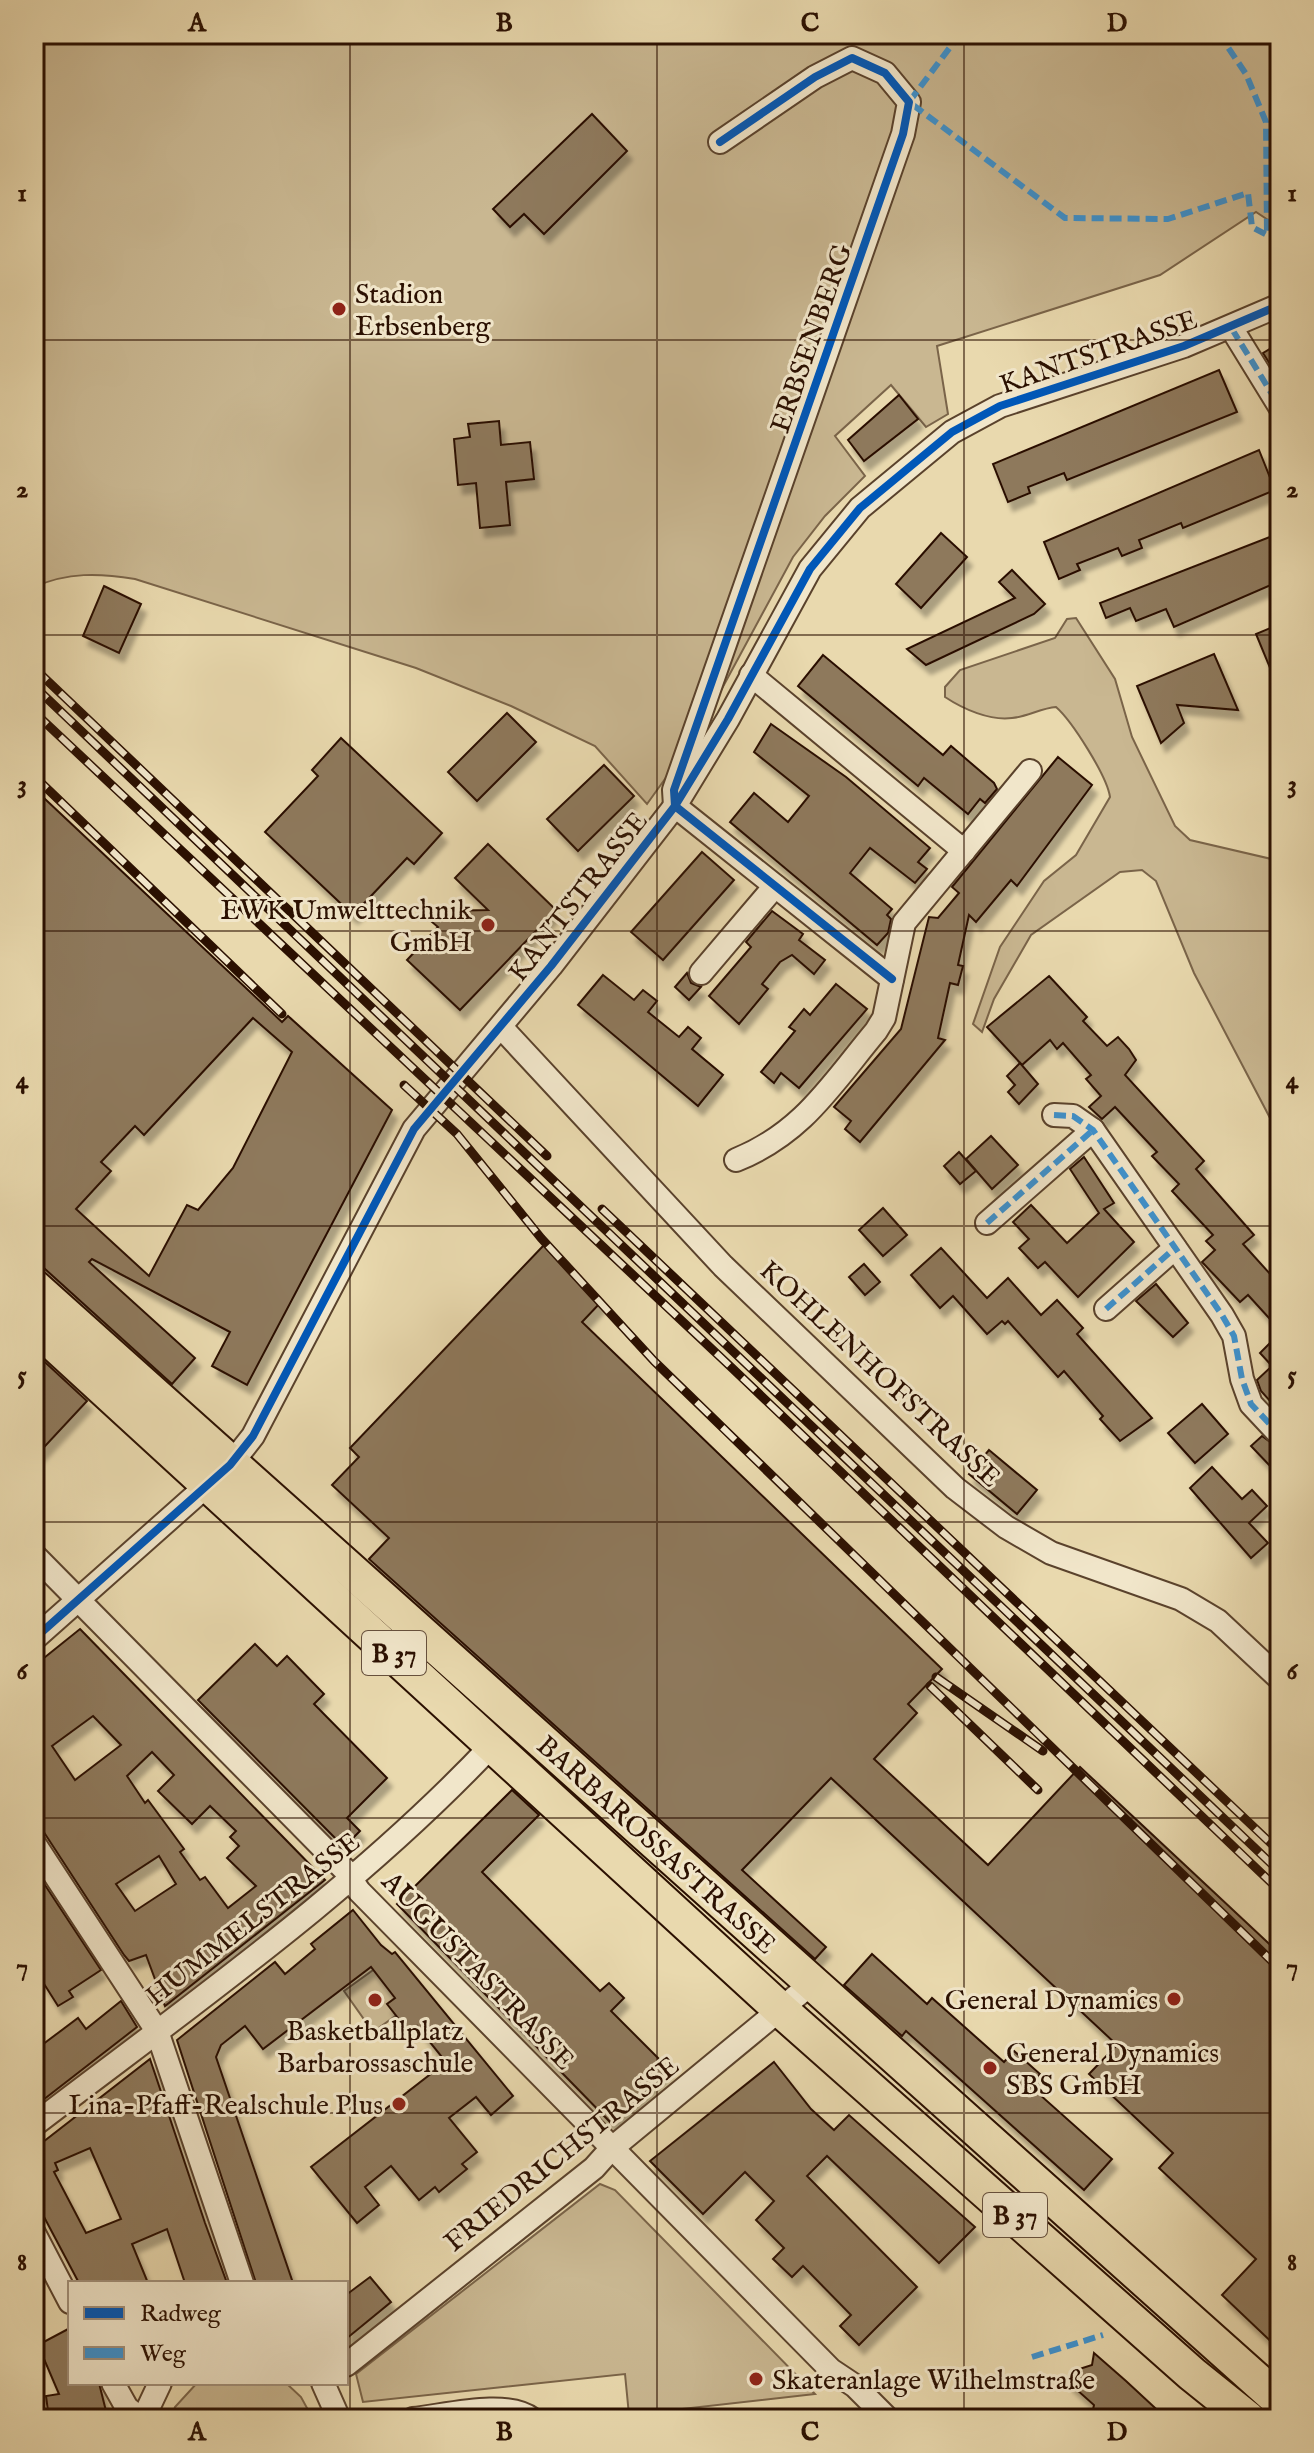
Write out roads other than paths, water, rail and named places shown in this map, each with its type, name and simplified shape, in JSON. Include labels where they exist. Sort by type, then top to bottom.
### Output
[{"type":"main road","name":"BARBAROSSASTRASSE","points":[[34,1287],[219,1475],[494,1743],[782,2011],[1192,2374],[1248,2419]]},
{"type":"main road","name":"BARBAROSSASTRASSE","points":[[34,1325],[219,1475],[811,1984],[1280,2401]]},
{"type":"street","name":"ERBSENBERG","points":[[675,806],[675,778],[807,415],[903,134],[909,102],[885,73],[852,58],[815,77],[720,142]]},
{"type":"street","name":"KANTSTRASSE","points":[[34,1639],[219,1475],[253,1436],[414,1129],[501,1027],[675,806],[820,556],[860,508],[952,432],[1029,395],[1232,329],[1280,305]]},
{"type":"street","name":"KANTSTRASSE","points":[[1232,329],[1280,407]]},
{"type":"street","points":[[751,675],[964,851]]},
{"type":"street","points":[[736,1160],[769,1147],[810,1111],[876,1031],[884,1018],[904,923],[1030,771]]},
{"type":"street","points":[[675,806],[892,979]]},
{"type":"street","points":[[701,973],[775,886]]},
{"type":"street","name":"KOHLENHOFSTRASSE","points":[[501,1027],[723,1266],[955,1488],[1006,1527],[1051,1553],[1181,1599],[1218,1621],[1280,1679]]},
{"type":"street","points":[[1054,1115],[1073,1116],[1093,1130],[1234,1336],[1242,1379],[1251,1404],[1280,1435]]},
{"type":"street","points":[[987,1223],[1093,1130]]},
{"type":"street","points":[[1106,1309],[1175,1248]]},
{"type":"street","name":"AUGUSTASTRASSE","points":[[34,1555],[611,2149],[831,2370],[855,2386],[888,2419]]},
{"type":"street","name":"HUMMELSTRASSE","points":[[34,2125],[352,1881],[452,1789],[494,1743]]},
{"type":"street","points":[[34,1843],[157,2031],[241,2281]]},
{"type":"street","name":"FRIEDRICHSTRASSE","points":[[348,2363],[594,2168],[611,2149],[811,1984]]},
{"type":"street","points":[[34,2233],[68,2298]]},
{"type":"street","points":[[114,2385],[127,2408],[142,2419],[159,2385]]},
{"type":"street","points":[[324,2385],[339,2419]]},
{"type":"street","points":[[413,2419],[503,2409],[527,2415]]},
{"type":"railway","points":[[34,668],[547,1156]]},
{"type":"railway","points":[[34,686],[1280,1872]]},
{"type":"railway","points":[[34,712],[732,1368],[1280,1891]]},
{"type":"railway","points":[[34,776],[282,1014]]},
{"type":"railway","points":[[404,1085],[457,1134],[541,1238],[654,1361],[1280,1969]]},
{"type":"railway","points":[[602,1209],[1280,1852]]},
{"type":"railway","points":[[936,1677],[1043,1751]]},
{"type":"railway","points":[[930,1686],[1038,1790]]},
{"type":"place","name":"Stadion Erbsenberg","points":[[339,309]]},
{"type":"place","name":"EWK Umwelttechnik GmbH","points":[[488,925]]},
{"type":"place","name":"General Dynamics","points":[[1174,1999]]},
{"type":"place","name":"Basketballplatz Barbarossaschule","points":[[375,2000]]},
{"type":"place","name":"General Dynamics SBS GmbH","points":[[990,2068]]},
{"type":"place","name":"Lina-Pfaff-Realschule Plus","points":[[399,2104]]},
{"type":"place","name":"Skateranlage Wilhelmstraße","points":[[756,2379]]}]
